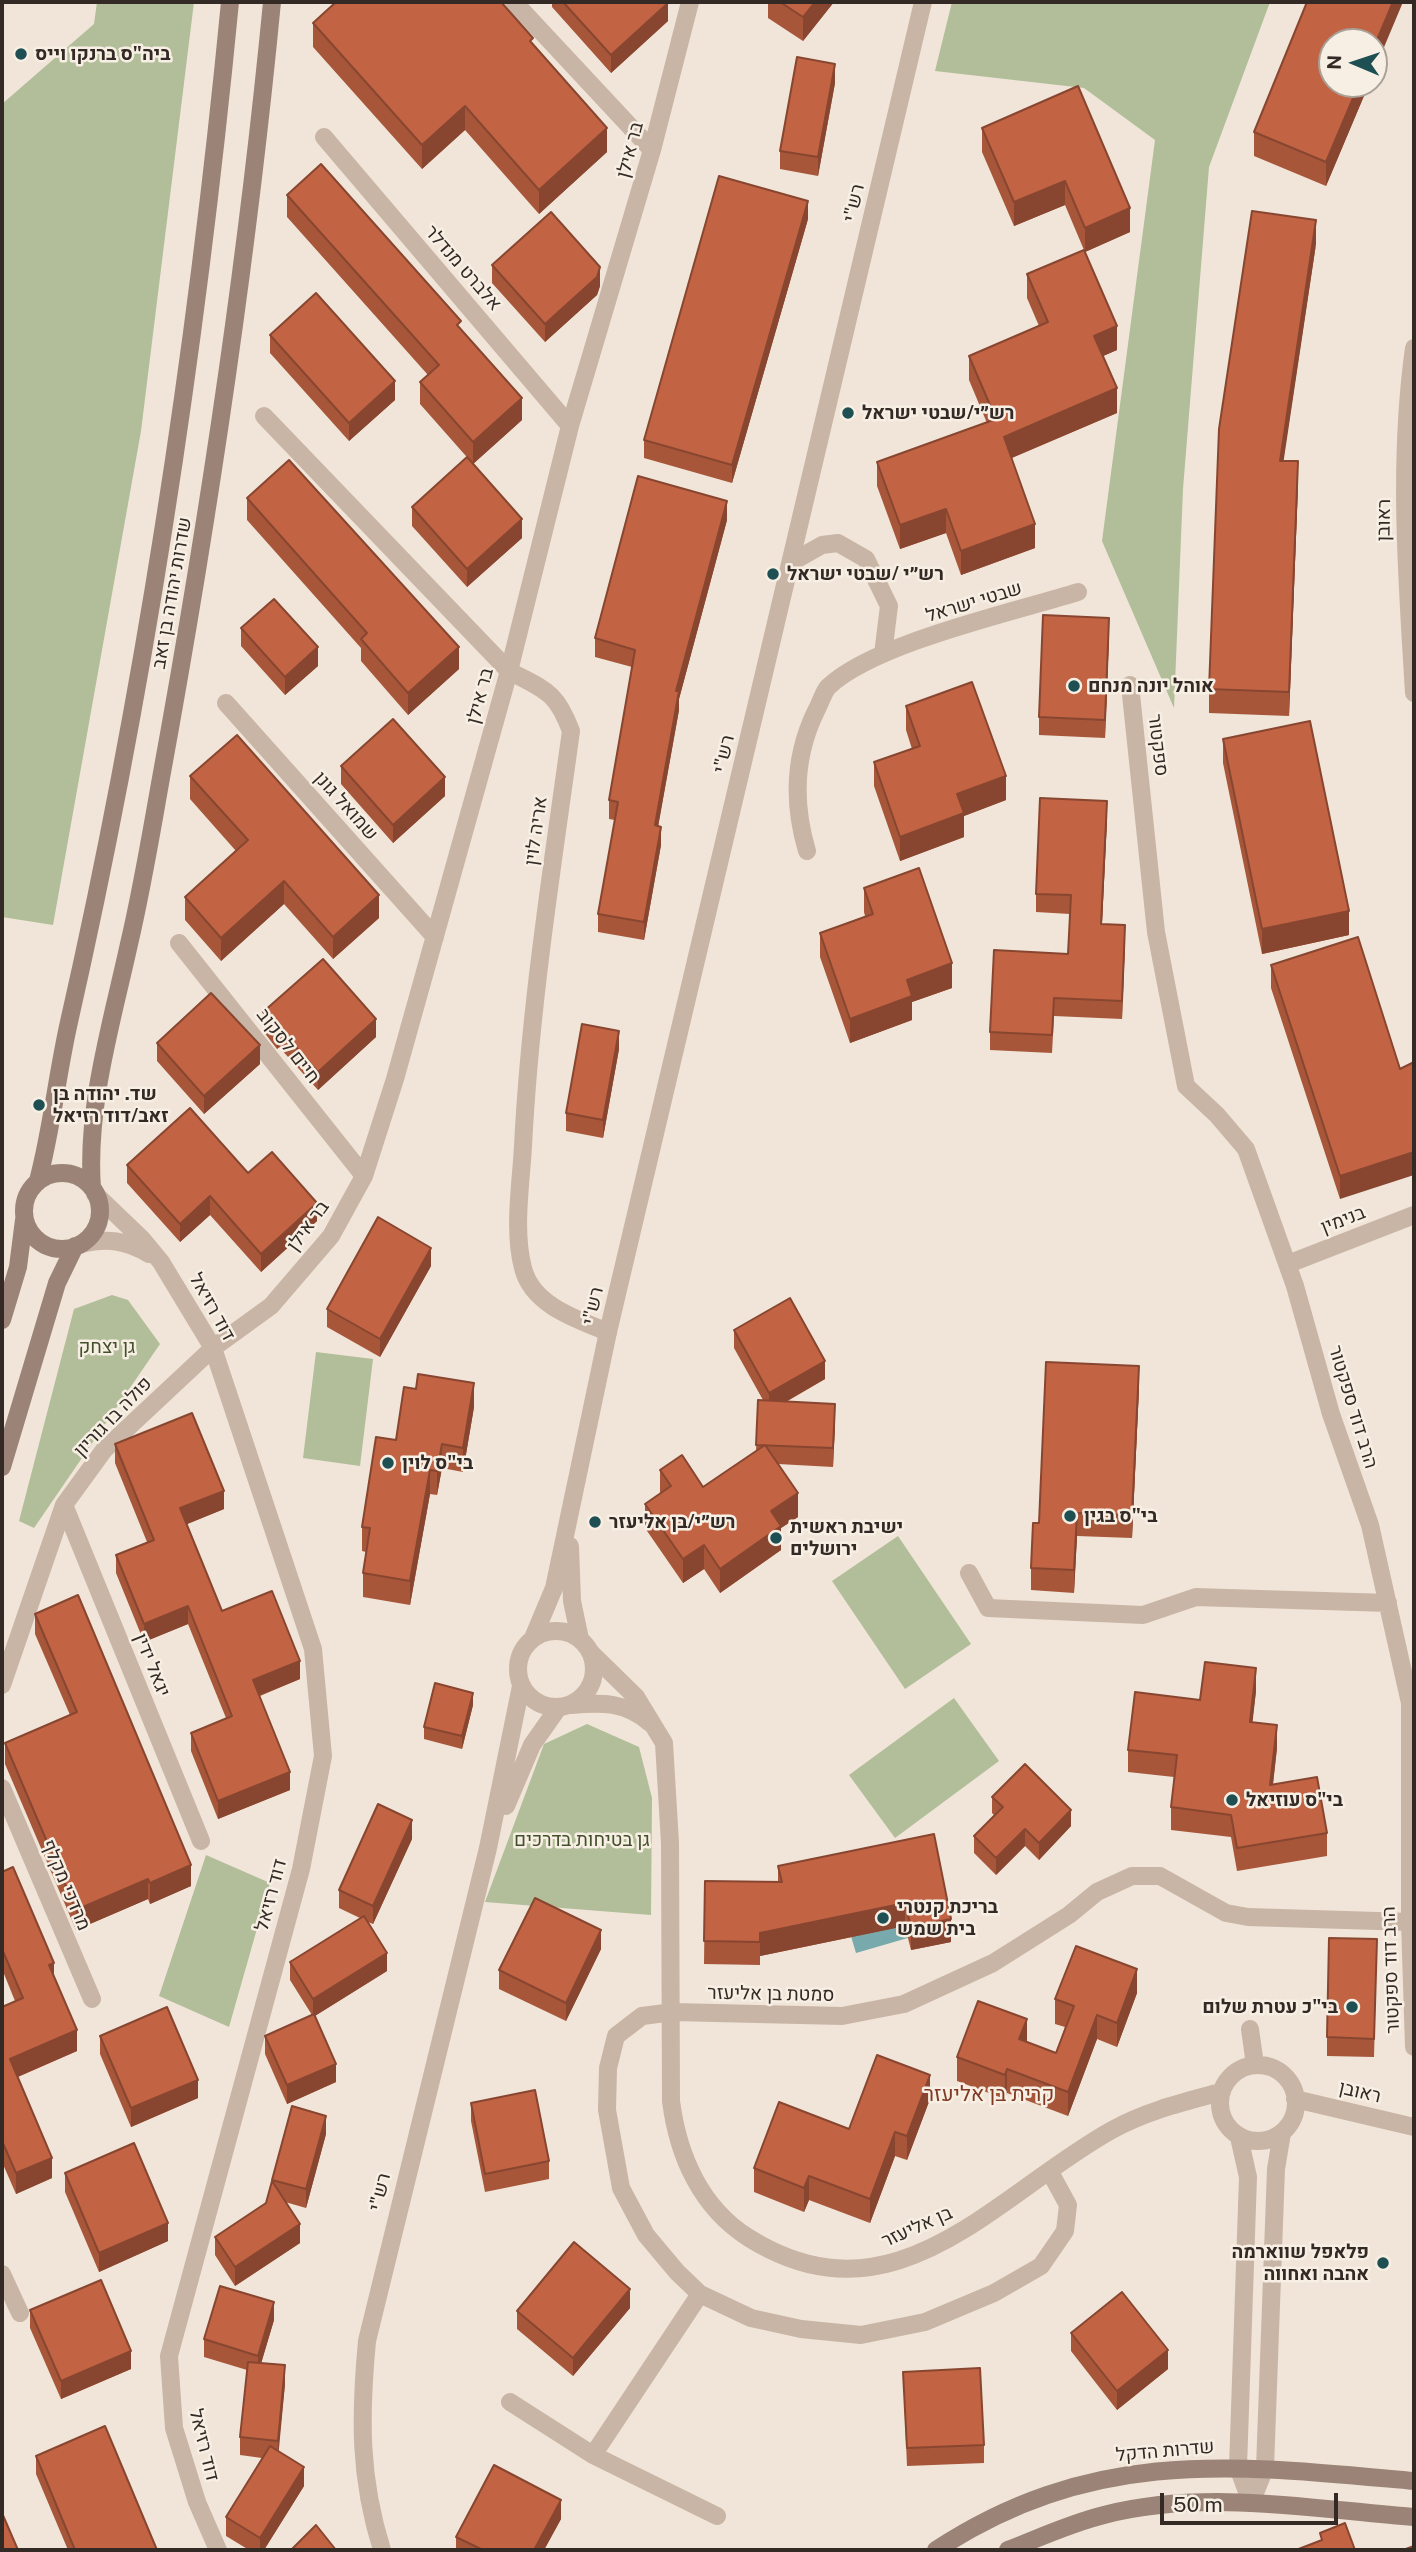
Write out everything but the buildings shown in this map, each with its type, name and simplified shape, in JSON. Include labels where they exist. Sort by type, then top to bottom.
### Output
[{"type":"main road","name":"שדרות יהודה בן זאב","points":[[38,1181],[48,1144],[65,1041],[95,908],[153,579],[201,265],[230,2]]},
{"type":"main road","name":"שדרות יהודה בן זאב","points":[[94,1191],[90,1163],[105,1050],[135,916],[223,413],[258,143],[272,2]]},
{"type":"main road","points":[[2,1320],[18,1267],[26,1198],[38,1181],[49,1175],[73,1174],[94,1191],[99,1216],[90,1236],[78,1245],[64,1249],[42,1244],[34,1237],[24,1216]]},
{"type":"main road","points":[[2,1467],[57,1283],[78,1245]]},
{"type":"main road","name":"שדרות הדקל","points":[[936,2550],[989,2519],[1096,2480],[1157,2470],[1265,2468],[1414,2481]]},
{"type":"main road","points":[[1008,2550],[1104,2515],[1161,2506],[1251,2503],[1414,2517]]},
{"type":"street","points":[[514,2],[652,150]]},
{"type":"street","name":"בר אילן","points":[[213,1348],[271,1306],[331,1236],[364,1176],[435,937],[509,671],[570,426],[652,150],[690,2]]},
{"type":"street","name":"רש\"י","points":[[533,1638],[554,1588],[608,1332],[923,2]]},
{"type":"street","name":"אלברט מנדלר","points":[[324,137],[570,426]]},
{"type":"street","name":"ראובן","points":[[1414,348],[1409,385],[1404,541],[1414,693]]},
{"type":"street","name":"אריה לוין","points":[[264,416],[509,671],[542,688],[561,704],[571,731],[535,995],[520,1204],[523,1269],[541,1298],[568,1316],[608,1332]]},
{"type":"street","points":[[792,562],[822,545],[838,544],[866,559],[889,606],[883,654]]},
{"type":"street","name":"שבטי ישראל","points":[[807,851],[799,824],[796,789],[807,730],[827,688],[883,654],[1078,592]]},
{"type":"street","name":"ספקטור","points":[[1130,685],[1145,810]]},
{"type":"street","name":"שמואל גונן","points":[[226,703],[435,937]]},
{"type":"street","name":"הרב דוד ספקטור","points":[[1145,810],[1156,932],[1186,1086],[1217,1115],[1246,1149],[1288,1264],[1331,1414],[1370,1525],[1410,1703],[1410,1922],[1414,2047]]},
{"type":"street","name":"חיים לסקוב","points":[[179,943],[364,1176]]},
{"type":"street","name":"דוד רזיאל","points":[[94,1191],[161,1262],[213,1348],[313,1649],[323,1756],[300,1869],[169,2356],[174,2428],[197,2502],[218,2550]]},
{"type":"street","name":"בנימין","points":[[1288,1264],[1414,1215]]},
{"type":"street","points":[[78,1245],[97,1240],[124,1242],[161,1262]]},
{"type":"street","name":"פולה בו גוריון","points":[[2,1685],[64,1505],[104,1450],[213,1348]]},
{"type":"street","name":"יגאל ידין","points":[[64,1505],[201,1841]]},
{"type":"street","name":"רש\"י","points":[[570,1518],[572,1601],[585,1645]]},
{"type":"street","points":[[969,1573],[988,1608],[1143,1615],[1196,1597],[1388,1603]]},
{"type":"street","points":[[564,1707],[590,1689],[594,1676],[585,1645],[556,1631],[533,1638],[520,1654],[518,1664],[521,1686],[536,1703],[564,1707],[604,1702],[617,1704],[640,1714],[653,1726],[664,1743]]},
{"type":"street","name":"בן אליעזר","points":[[585,1645],[636,1697],[664,1743],[669,1809],[673,2012],[671,2101],[681,2153],[690,2174],[720,2214],[740,2232],[776,2254],[815,2267],[848,2270],[884,2265],[917,2254],[999,2210],[1112,2130],[1170,2106],[1221,2092]]},
{"type":"street","name":"רש\"י","points":[[382,2550],[370,2512],[361,2454],[361,2403],[367,2341],[488,1848],[521,1686]]},
{"type":"street","name":"רש\"י","points":[[488,1848],[531,1745],[564,1707]]},
{"type":"street","name":"מרדכי מקלף","points":[[2,1788],[92,1999]]},
{"type":"street","name":"סמטת בן אליעזר","points":[[673,2012],[842,2017],[904,2004],[993,1963],[1069,1915],[1097,1892],[1132,1876],[1160,1876],[1226,1913],[1248,1917],[1410,1922]]},
{"type":"street","points":[[673,2012],[642,2016],[616,2036],[608,2068],[607,2109],[621,2189],[646,2235],[701,2294],[751,2318],[801,2329],[860,2334],[925,2322],[994,2293],[1041,2266],[1065,2231],[1068,2205],[1050,2172]]},
{"type":"street","points":[[1250,2029],[1255,2065]]},
{"type":"street","points":[[1255,2065],[1266,2066],[1286,2078],[1295,2099],[1295,2111],[1282,2133],[1276,2169],[1265,2468],[1251,2503],[1238,2467],[1248,2177],[1239,2137],[1226,2124],[1221,2114],[1221,2092],[1234,2073],[1255,2065]]},
{"type":"street","name":"ראובן","points":[[1295,2099],[1414,2127]]},
{"type":"street","points":[[1239,2137],[1261,2141],[1282,2133]]},
{"type":"street","points":[[2,2274],[20,2313]]},
{"type":"street","points":[[593,2455],[701,2294]]},
{"type":"street","points":[[510,2402],[593,2455],[717,2516]]},
{"type":"green space","points":[[97,2],[194,2],[141,431],[53,925],[2,917],[2,104],[94,24]]},
{"type":"green space","points":[[952,2],[1270,2],[1209,167],[1183,489],[1174,708],[1102,541],[1155,140],[1084,88],[935,71]]},
{"type":"green space","name":"גן יצחק","points":[[112,1295],[128,1300],[160,1344],[34,1528],[19,1521],[74,1309]]},
{"type":"green space","points":[[316,1352],[373,1359],[360,1466],[303,1458]]},
{"type":"green space","points":[[898,1536],[971,1644],[905,1689],[832,1581]]},
{"type":"green space","points":[[954,1698],[999,1761],[895,1838],[849,1775]]},
{"type":"green space","name":"גן בטיחות בדרכים","points":[[587,1724],[639,1747],[652,1798],[651,1915],[485,1902],[544,1744]]},
{"type":"green space","points":[[206,1855],[270,1883],[229,2027],[159,1996]]},
{"type":"water","name":"בריכת קנטרי בית שמש","points":[[909,1882],[925,1933],[856,1953],[841,1903]]},
{"type":"place","name":"ביה\"ס ברנקו וייס","points":[[21,54]]},
{"type":"place","name":"רש״י/שבטי ישראל","points":[[848,413]]},
{"type":"place","name":"רש״י /שבטי ישראל","points":[[773,574]]},
{"type":"place","name":"אוהל יונה מנחם","points":[[1074,686]]},
{"type":"place","name":"שד. יהודה בן זאב/דוד רזיאל","points":[[39,1105]]},
{"type":"place","name":"בי\"ס לוין","points":[[388,1463]]},
{"type":"place","name":"בי\"ס בגין","points":[[1070,1516]]},
{"type":"place","name":"רש״י/בן אליעזר","points":[[595,1522]]},
{"type":"place","name":"ישיבת ראשית ירושלים","points":[[776,1538]]},
{"type":"place","name":"בי\"ס עוזיאל","points":[[1232,1800]]},
{"type":"place","name":"בריכת קנטרי בית שמש","points":[[883,1918]]},
{"type":"place","name":"בי\"כ עטרת שלום","points":[[1352,2007]]},
{"type":"place","name":"פלאפל שווארמה אהבה ואחווה","points":[[1383,2263]]},
{"type":"district","name":"קרית בן אליעזר","points":[[989,2095]]}]
